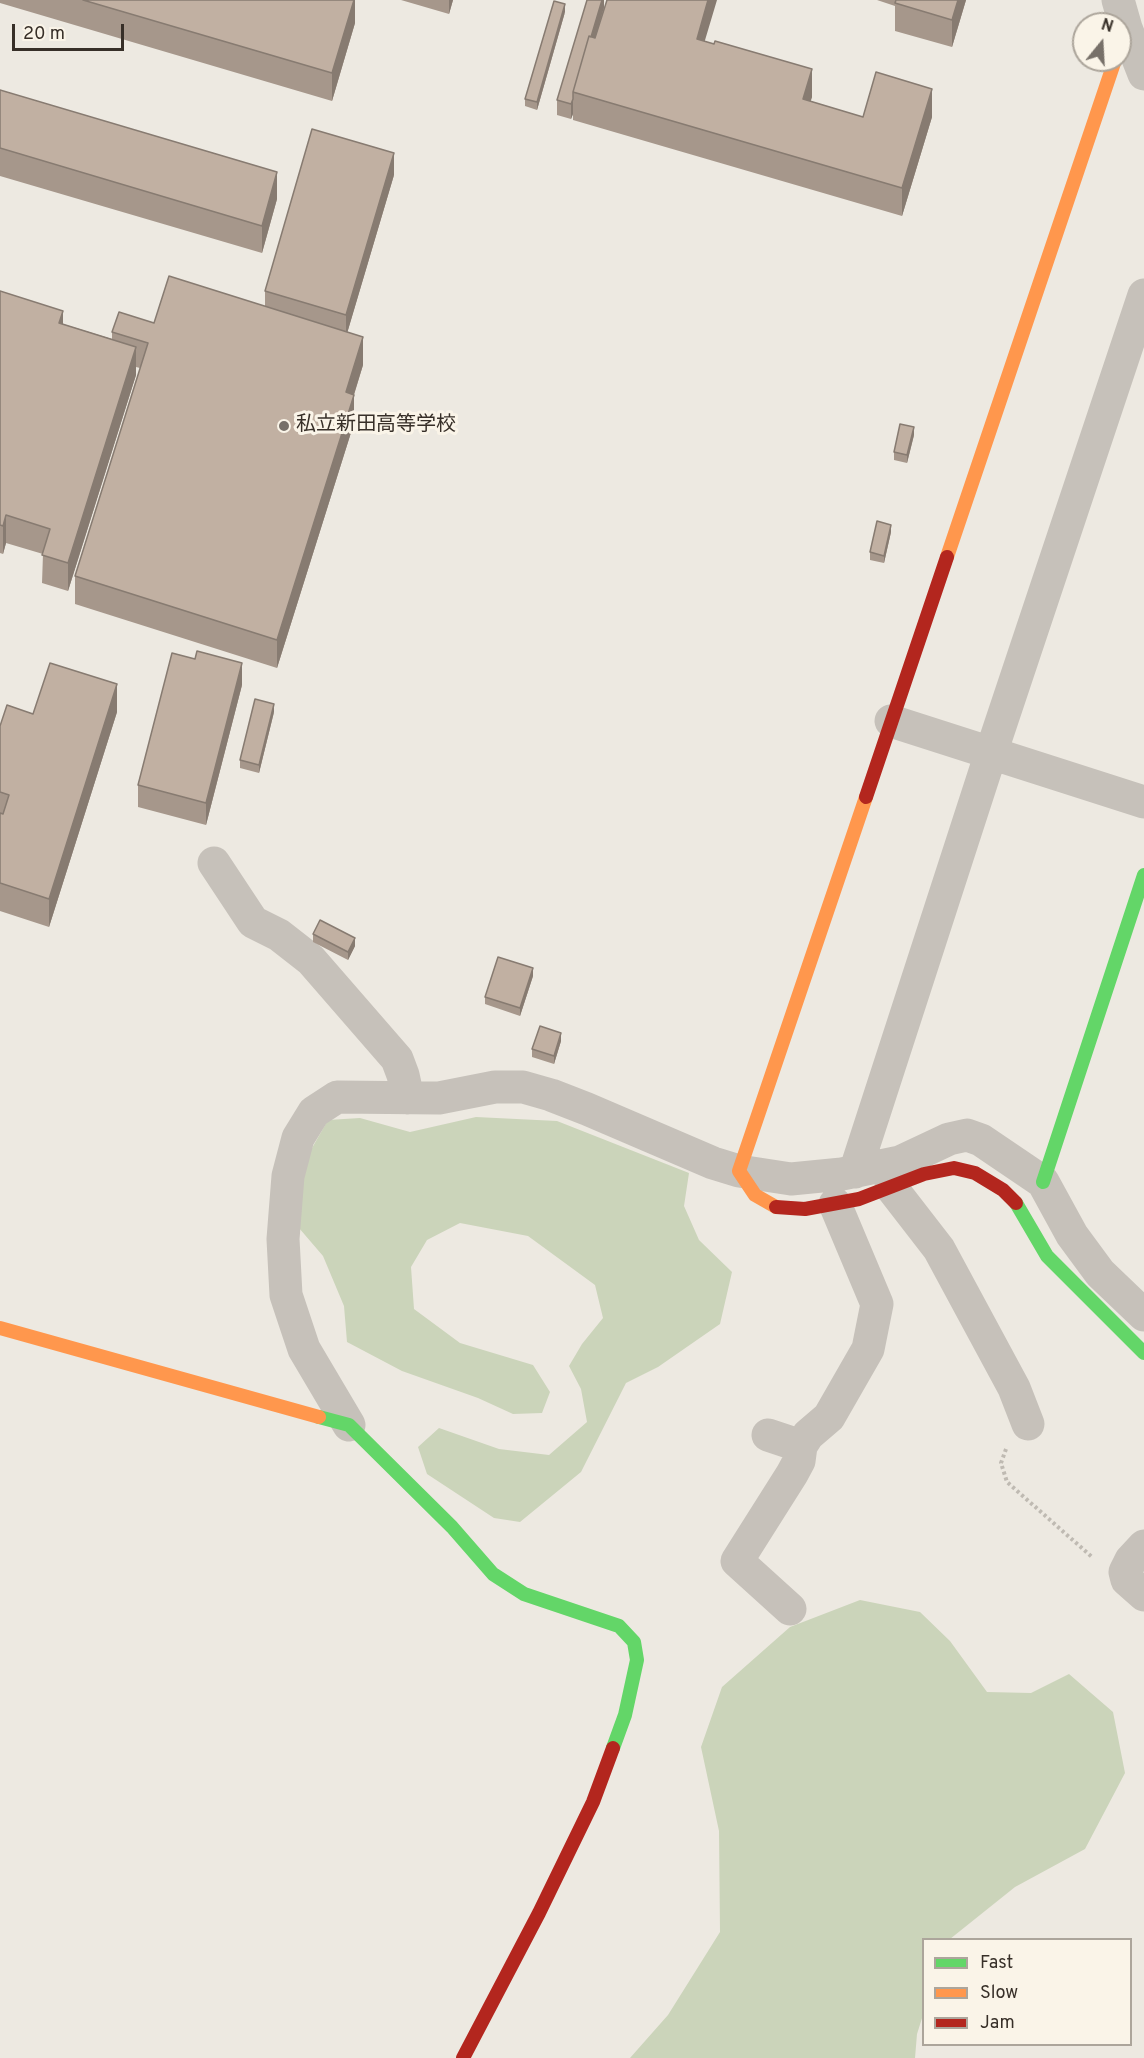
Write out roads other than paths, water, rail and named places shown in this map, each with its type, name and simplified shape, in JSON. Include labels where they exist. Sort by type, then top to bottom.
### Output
[{"type":"street","points":[[1132,48],[1144,74]]},
{"type":"street","points":[[739,1171],[1111,72]]},
{"type":"street","points":[[855,1172],[991,753],[1144,295]]},
{"type":"street","points":[[891,721],[1144,802]]},
{"type":"street","points":[[214,863],[253,922],[279,935],[311,960],[397,1059],[408,1098]]},
{"type":"street","points":[[1043,1182],[1144,875]]},
{"type":"street","points":[[463,2058],[539,1913],[593,1802],[625,1715],[637,1660],[634,1642],[619,1626],[524,1594],[493,1574],[452,1527],[350,1425],[304,1349],[286,1295],[283,1239],[288,1176],[298,1138],[314,1112],[337,1097],[439,1098],[495,1087],[523,1087],[551,1095],[713,1163],[739,1171],[791,1179],[855,1172],[900,1162],[949,1139],[967,1135],[981,1140],[1043,1182],[1071,1235],[1100,1273],[1144,1315]]},
{"type":"street","points":[[739,1171],[755,1195],[776,1207],[805,1209],[859,1199],[924,1174],[954,1168],[975,1173],[1003,1190],[1020,1207],[1047,1256],[1144,1353]]},
{"type":"street","points":[[891,1187],[939,1249],[1014,1388],[1028,1424]]},
{"type":"street","points":[[790,1610],[737,1561],[792,1474],[799,1461],[801,1446],[808,1435],[829,1417],[868,1349],[877,1304],[835,1204]]},
{"type":"street","points":[[0,1328],[350,1425]]},
{"type":"street","points":[[768,1435],[801,1446]]},
{"type":"place","name":"私立新田高等学校","points":[[284,426]]}]
